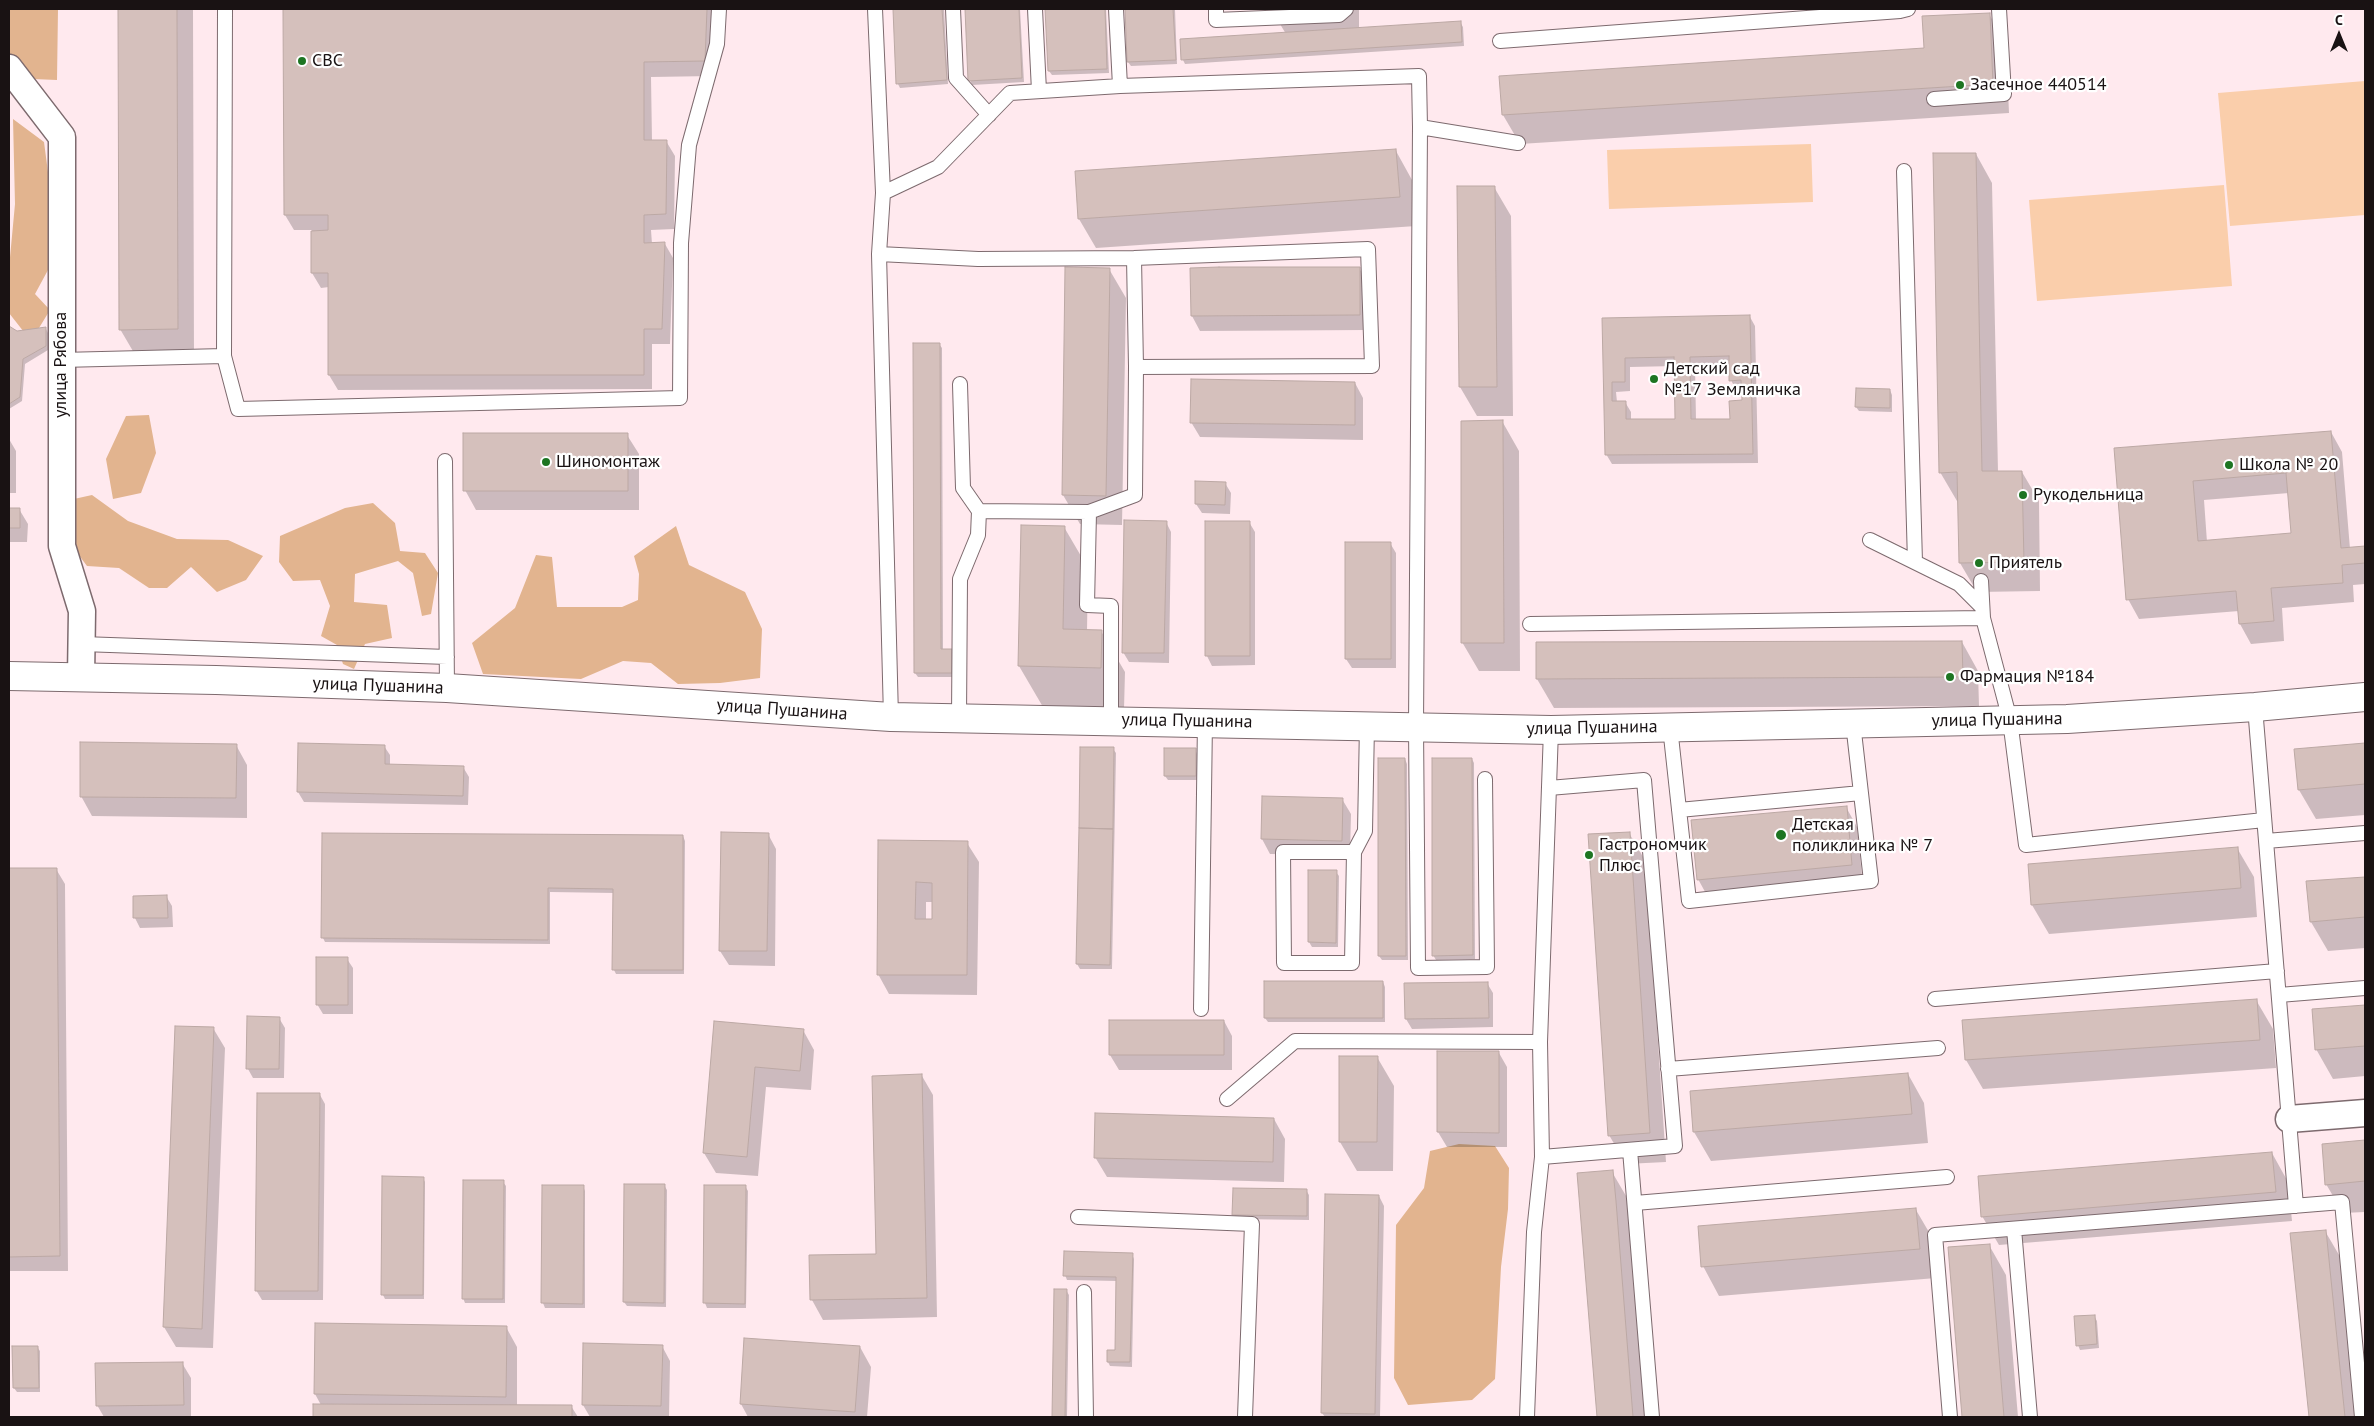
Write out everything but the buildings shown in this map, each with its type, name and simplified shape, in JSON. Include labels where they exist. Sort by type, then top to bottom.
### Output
[{"type":"street","name":"улица Рябова","points":[[9,68],[62,137],[62,546],[82,611],[81,677]]},
{"type":"street","name":"улица Пушанина","points":[[9,676],[447,688],[891,717],[1551,730],[2010,720],[2255,707],[2365,697]]},
{"type":"street","points":[[2289,1119],[2365,1113]]},
{"type":"lane","points":[[225,9],[224,356],[238,409],[680,398],[681,243],[689,145],[718,44],[719,9]]},
{"type":"lane","points":[[875,9],[883,193],[879,254],[891,717]]},
{"type":"lane","points":[[953,9],[956,78],[989,115]]},
{"type":"lane","points":[[1035,9],[1039,91]]},
{"type":"lane","points":[[1116,9],[1120,86]]},
{"type":"lane","points":[[1216,9],[1216,20],[1339,15],[1346,9]]},
{"type":"lane","points":[[1500,41],[1900,12],[1908,9]]},
{"type":"lane","points":[[1934,100],[2004,94],[1999,9]]},
{"type":"lane","points":[[883,193],[938,167],[1010,93],[1120,86],[1419,76],[1416,726],[1418,968],[1487,967],[1485,779]]},
{"type":"lane","points":[[1420,127],[1518,143]]},
{"type":"lane","points":[[1904,171],[1915,562]]},
{"type":"lane","points":[[879,254],[978,259],[1134,258],[1368,249],[1372,366],[1136,367]]},
{"type":"lane","points":[[979,511],[1089,512],[1135,495],[1136,367],[1134,258]]},
{"type":"lane","points":[[61,360],[224,356]]},
{"type":"lane","points":[[959,717],[960,579],[978,534],[979,511],[963,488],[960,384]]},
{"type":"lane","points":[[445,461],[447,688]]},
{"type":"lane","points":[[1089,512],[1087,605],[1110,606],[1111,720]]},
{"type":"lane","points":[[1870,540],[1959,584],[1982,612]]},
{"type":"lane","points":[[1981,581],[1982,612],[2010,720],[2026,845],[2264,820]]},
{"type":"lane","points":[[1530,624],[1982,612]]},
{"type":"lane","points":[[82,644],[446,657]]},
{"type":"lane","points":[[2255,707],[2296,1206]]},
{"type":"lane","points":[[1201,1009],[1205,722]]},
{"type":"lane","points":[[1670,727],[1688,901],[1871,881],[1853,723]]},
{"type":"lane","points":[[1354,852],[1283,852],[1284,963],[1352,963],[1354,852],[1365,831],[1367,725]]},
{"type":"lane","points":[[1527,1417],[1534,1232],[1542,1157],[1540,1042],[1551,730]]},
{"type":"lane","points":[[1542,1157],[1675,1146],[1644,780],[1549,788]]},
{"type":"lane","points":[[1679,810],[1861,793]]},
{"type":"lane","points":[[2266,841],[2365,833]]},
{"type":"lane","points":[[1935,999],[2277,971]]},
{"type":"lane","points":[[2279,995],[2365,988]]},
{"type":"lane","points":[[1227,1099],[1295,1041],[1540,1042]]},
{"type":"lane","points":[[1668,1069],[1938,1048]]},
{"type":"lane","points":[[1630,1150],[1652,1417]]},
{"type":"lane","points":[[1635,1203],[1947,1177]]},
{"type":"lane","points":[[1950,1417],[1935,1235],[2342,1202],[2362,1417]]},
{"type":"lane","points":[[1078,1217],[1252,1224],[1245,1417]]},
{"type":"lane","points":[[2014,1229],[2030,1417]]},
{"type":"lane","points":[[1084,1292],[1086,1417]]},
{"type":"shaded area","points":[[9,9],[58,9],[57,80],[9,78]]},
{"type":"shaded area","points":[[2365,81],[2365,215],[2230,226],[2218,93]]},
{"type":"shaded area","points":[[13,119],[44,142],[51,195],[48,270],[35,294],[50,310],[31,341],[9,313],[9,268],[15,204]]},
{"type":"shaded area","points":[[1811,144],[1813,202],[1609,209],[1607,150]]},
{"type":"shaded area","points":[[2224,185],[2232,286],[2037,301],[2029,200]]},
{"type":"shaded area","points":[[149,415],[156,453],[141,493],[113,499],[106,459],[126,416]]},
{"type":"shaded area","points":[[92,495],[128,521],[177,539],[228,540],[263,556],[246,580],[217,592],[191,567],[167,588],[149,588],[119,568],[87,566],[75,550],[74,499]]},
{"type":"shaded area","points":[[373,503],[395,523],[400,551],[425,553],[438,573],[431,614],[422,616],[413,573],[398,561],[355,574],[354,602],[387,605],[392,638],[365,644],[354,669],[343,664],[337,645],[321,636],[330,606],[320,580],[293,581],[279,562],[280,536],[345,508]]},
{"type":"shaded area","points":[[676,526],[689,565],[745,592],[762,629],[760,678],[720,683],[678,684],[651,663],[623,661],[581,679],[483,674],[472,643],[515,608],[536,555],[552,557],[557,607],[622,607],[638,600],[639,574],[634,556]]},
{"type":"shaded area","points":[[1459,1144],[1495,1146],[1509,1168],[1508,1209],[1501,1267],[1495,1379],[1472,1400],[1408,1405],[1394,1378],[1396,1225],[1424,1188],[1430,1151]]},
{"type":"place","name":"СВС","points":[[302,61]]},
{"type":"place","name":"Засечное 440514","points":[[1960,85]]},
{"type":"place","name":"Детский сад №17 Земляничка","points":[[1654,379]]},
{"type":"place","name":"Шиномонтаж","points":[[546,462]]},
{"type":"place","name":"Школа № 20","points":[[2229,465]]},
{"type":"place","name":"Рукодельница","points":[[2023,495]]},
{"type":"place","name":"Приятель","points":[[1979,563]]},
{"type":"place","name":"Фармация №184","points":[[1950,677]]},
{"type":"place","name":"Детская поликлиника № 7","points":[[1781,835]]},
{"type":"place","name":"Гастрономчик Плюс","points":[[1589,855]]}]
